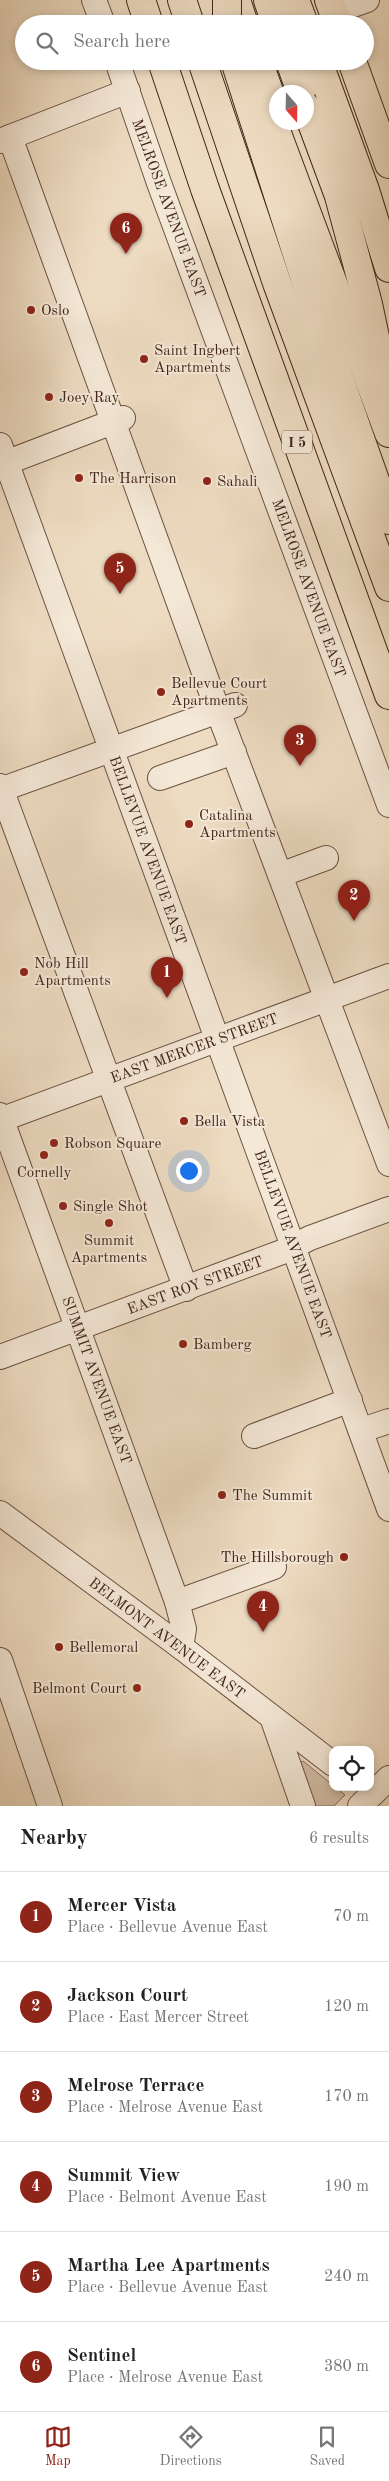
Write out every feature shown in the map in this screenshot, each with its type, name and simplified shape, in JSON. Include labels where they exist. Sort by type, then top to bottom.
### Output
[{"type":"main road","points":[[142,0],[146,15]]},
{"type":"main road","points":[[182,0],[187,15]]},
{"type":"main road","points":[[227,0],[227,15]]},
{"type":"main road","points":[[227,0],[233,15]]},
{"type":"main road","points":[[236,0],[241,15]]},
{"type":"main road","points":[[268,0],[273,15]]},
{"type":"main road","points":[[295,0],[301,15]]},
{"type":"main road","name":"I 5","points":[[165,70],[205,189],[389,694]]},
{"type":"main road","points":[[205,70],[277,283],[389,587]]},
{"type":"main road","points":[[238,70],[317,316],[389,520]]},
{"type":"main road","points":[[253,70],[389,433]]},
{"type":"main road","points":[[261,70],[269,92]]},
{"type":"main road","points":[[293,70],[299,85]]},
{"type":"main road","points":[[321,70],[365,190],[389,268]]},
{"type":"main road","points":[[355,70],[389,164]]},
{"type":"main road","points":[[314,128],[339,196],[368,304],[389,404]]},
{"type":"main road","points":[[284,130],[389,416]]},
{"type":"street","points":[[94,0],[100,15]]},
{"type":"street","points":[[334,12],[367,0]]},
{"type":"street","name":"MELROSE AVENUE EAST","points":[[120,70],[166,201],[389,804]]},
{"type":"street","points":[[128,92],[5,138],[118,420],[227,708],[234,752],[389,1164]]},
{"type":"street","points":[[2,457],[118,420]]},
{"type":"street","name":"BELLEVUE AVENUE EAST","points":[[2,457],[218,1038],[362,1430],[389,1509]]},
{"type":"street","points":[[186,1289],[110,1079],[0,789],[227,708]]},
{"type":"street","points":[[160,778],[234,752]]},
{"type":"street","points":[[280,875],[326,858]]},
{"type":"street","name":"EAST MERCER STREET","points":[[1,1119],[389,976]]},
{"type":"street","name":"SUMMIT AVENUE EAST","points":[[1,1119],[79,1328],[177,1602],[184,1629],[181,1647]]},
{"type":"street","name":"EAST ROY STREET","points":[[0,1357],[186,1289],[310,1238],[389,1209]]},
{"type":"street","points":[[254,1436],[350,1400]]},
{"type":"street","points":[[362,1430],[389,1421]]},
{"type":"street","name":"BELMONT AVENUE EAST","points":[[0,1513],[181,1647],[273,1720],[329,1761]]},
{"type":"street","points":[[177,1602],[274,1567]]},
{"type":"street","points":[[0,1660],[50,1806]]},
{"type":"street","points":[[273,1720],[303,1806]]},
{"type":"shaded area","points":[[303,1761],[329,1782],[329,1791],[340,1791],[345,1795],[334,1806],[310,1806],[296,1766]]},
{"type":"place","name":"Sentinel","points":[[126,254]]},
{"type":"place","name":"Oslo","points":[[31,310]]},
{"type":"place","name":"Saint Ingbert Apartments","points":[[144,359]]},
{"type":"place","name":"Joey Ray","points":[[49,397]]},
{"type":"place","name":"The Harrison","points":[[79,478]]},
{"type":"place","name":"Sahali","points":[[207,481]]},
{"type":"place","name":"Martha Lee Apartments","points":[[120,594]]},
{"type":"place","name":"Bellevue Court Apartments","points":[[161,692]]},
{"type":"place","name":"Melrose Terrace","points":[[300,766]]},
{"type":"place","name":"Catalina Apartments","points":[[189,824]]},
{"type":"place","name":"Jackson Court","points":[[354,921]]},
{"type":"place","name":"Nob Hill Apartments","points":[[24,972]]},
{"type":"place","name":"Mercer Vista","points":[[167,998]]},
{"type":"place","name":"Bella Vista","points":[[184,1121]]},
{"type":"place","name":"Robson Square","points":[[54,1143]]},
{"type":"place","name":"Cornelly","points":[[44,1155]]},
{"type":"place","name":"Single Shot","points":[[63,1206]]},
{"type":"place","name":"Summit Apartments","points":[[109,1223]]},
{"type":"place","name":"Bamberg","points":[[183,1344]]},
{"type":"place","name":"The Summit","points":[[222,1495]]},
{"type":"place","name":"The Hillsborough","points":[[344,1557]]},
{"type":"place","name":"Summit View","points":[[263,1632]]},
{"type":"place","name":"Bellemoral","points":[[59,1647]]},
{"type":"place","name":"Belmont Court","points":[[137,1688]]}]
